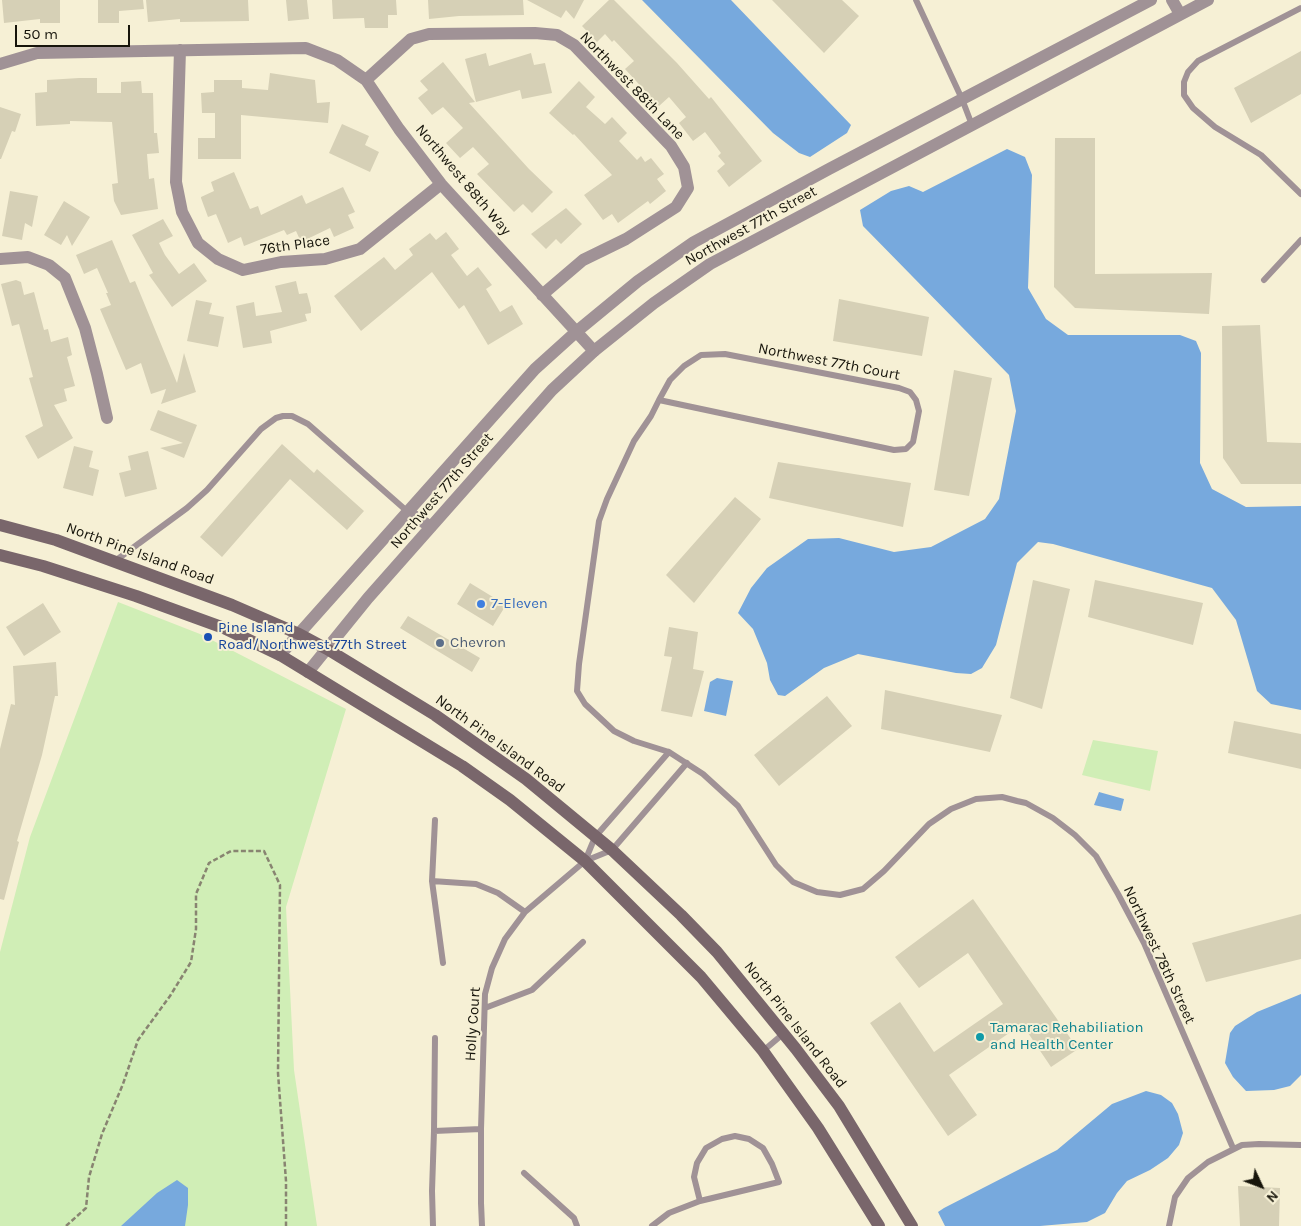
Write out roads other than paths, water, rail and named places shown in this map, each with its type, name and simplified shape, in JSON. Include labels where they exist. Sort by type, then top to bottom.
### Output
[{"type":"main road","name":"North Pine Island Road","points":[[0,525],[56,540],[232,605],[299,634],[327,649],[434,716],[526,779],[612,850],[717,952],[839,1106],[912,1226]]},
{"type":"main road","points":[[0,555],[43,566],[136,596],[224,628],[280,655],[462,766],[510,800],[585,861],[701,977],[763,1051],[818,1128],[879,1226]]},
{"type":"street","name":"Northwest 77th Street","points":[[280,655],[535,369],[576,332],[638,282],[694,242],[1151,0]]},
{"type":"street","points":[[1172,0],[1180,14]]},
{"type":"street","name":"Northwest 77th Street","points":[[308,672],[368,598],[552,390],[594,351],[654,303],[710,264],[1208,0]]},
{"type":"street","name":"Northwest 88th Lane","points":[[366,80],[411,40],[429,34],[535,33],[557,35],[574,44],[671,146],[684,167],[688,188],[676,207],[626,239],[583,260],[542,295]]},
{"type":"street","name":"Northwest 88th Way","points":[[0,64],[38,53],[306,48],[337,60],[366,80],[399,129],[441,184],[594,351]]},
{"type":"street","name":"76th Place","points":[[180,50],[176,182],[182,212],[198,243],[218,259],[243,270],[281,262],[325,259],[360,249],[441,184]]},
{"type":"street","points":[[0,259],[28,257],[49,264],[65,278],[85,328],[98,374],[107,418]]},
{"type":"street","points":[[408,512],[431,527]]},
{"type":"lane","points":[[916,0],[962,99],[972,125]]},
{"type":"lane","points":[[1301,8],[1198,61],[1188,72],[1184,82],[1184,96],[1192,108],[1215,127],[1261,155],[1301,194]]},
{"type":"lane","points":[[1264,280],[1301,240]]},
{"type":"lane","name":"Northwest 77th Court","points":[[659,400],[894,450],[906,449],[912,442],[919,411],[916,400],[910,392],[899,388],[725,354],[701,355],[684,366],[670,380],[627,456],[607,498],[599,522],[578,664],[577,691],[585,704],[614,731],[634,741],[669,752]]},
{"type":"lane","points":[[114,562],[187,508],[207,490],[261,429],[276,418],[284,416],[292,416],[308,424],[408,512]]},
{"type":"lane","points":[[585,861],[595,837],[669,752]]},
{"type":"lane","name":"Northwest 78th Street","points":[[669,752],[719,787],[738,806],[776,865],[793,882],[817,892],[840,895],[863,889],[884,871],[929,824],[951,810],[976,799],[1002,797],[1026,803],[1053,818],[1075,835],[1096,856],[1118,894],[1144,943],[1233,1148]]},
{"type":"lane","points":[[585,861],[612,850],[687,763]]},
{"type":"lane","points":[[435,820],[432,882],[443,963]]},
{"type":"lane","name":"Holly Court","points":[[482,1226],[481,1128],[485,994],[492,968],[505,939],[525,912],[585,861]]},
{"type":"lane","points":[[432,882],[476,884],[498,893],[525,912]]},
{"type":"lane","points":[[485,1008],[532,990],[583,942]]},
{"type":"lane","points":[[763,1051],[783,1034]]},
{"type":"lane","points":[[433,1226],[434,1038]]},
{"type":"lane","points":[[434,1131],[481,1128]]},
{"type":"lane","points":[[652,1226],[669,1213],[700,1201],[779,1182],[763,1148],[749,1139],[736,1136],[722,1138],[706,1148],[697,1163],[694,1177],[700,1201]]},
{"type":"lane","points":[[1169,1226],[1175,1197],[1188,1178],[1208,1162],[1242,1145],[1301,1145]]},
{"type":"lane","points":[[524,1173],[574,1218],[577,1226]]},
{"type":"water","points":[[642,0],[731,0],[851,125],[847,133],[810,157],[799,153],[773,133]]},
{"type":"water","points":[[1007,149],[1025,157],[1032,175],[1028,288],[1046,319],[1068,335],[1180,335],[1196,341],[1201,353],[1200,463],[1212,489],[1246,507],[1301,506],[1301,710],[1271,704],[1257,691],[1236,620],[1212,588],[1053,544],[1038,542],[1017,563],[996,645],[982,668],[971,674],[956,673],[858,654],[824,668],[785,696],[778,695],[770,680],[767,663],[753,629],[738,613],[751,588],[767,568],[808,539],[839,538],[894,552],[931,547],[985,519],[999,499],[1016,411],[1009,375],[863,226],[860,210],[891,191],[909,186],[923,192]]},
{"type":"water","points":[[717,678],[733,681],[726,716],[704,711],[710,682]]},
{"type":"water","points":[[1099,792],[1124,799],[1121,811],[1094,805]]},
{"type":"water","points":[[1301,994],[1301,1075],[1290,1086],[1274,1090],[1246,1091],[1233,1077],[1225,1063],[1230,1033],[1235,1026],[1257,1012]]},
{"type":"water","points":[[1146,1091],[1161,1095],[1172,1103],[1178,1114],[1183,1133],[1179,1145],[1168,1158],[1150,1170],[1127,1181],[1105,1213],[1087,1222],[1040,1226],[945,1226],[938,1212],[1057,1150],[1112,1104]]},
{"type":"water","points":[[177,1180],[188,1188],[185,1226],[121,1226],[157,1193]]},
{"type":"place","name":"7-Eleven","points":[[481,604]]},
{"type":"place","name":"Pine Island Road/Northwest 77th Street","points":[[208,637]]},
{"type":"place","name":"Chevron","points":[[440,643]]},
{"type":"place","name":"Tamarac Rehabiliation and Health Center","points":[[980,1037]]}]
